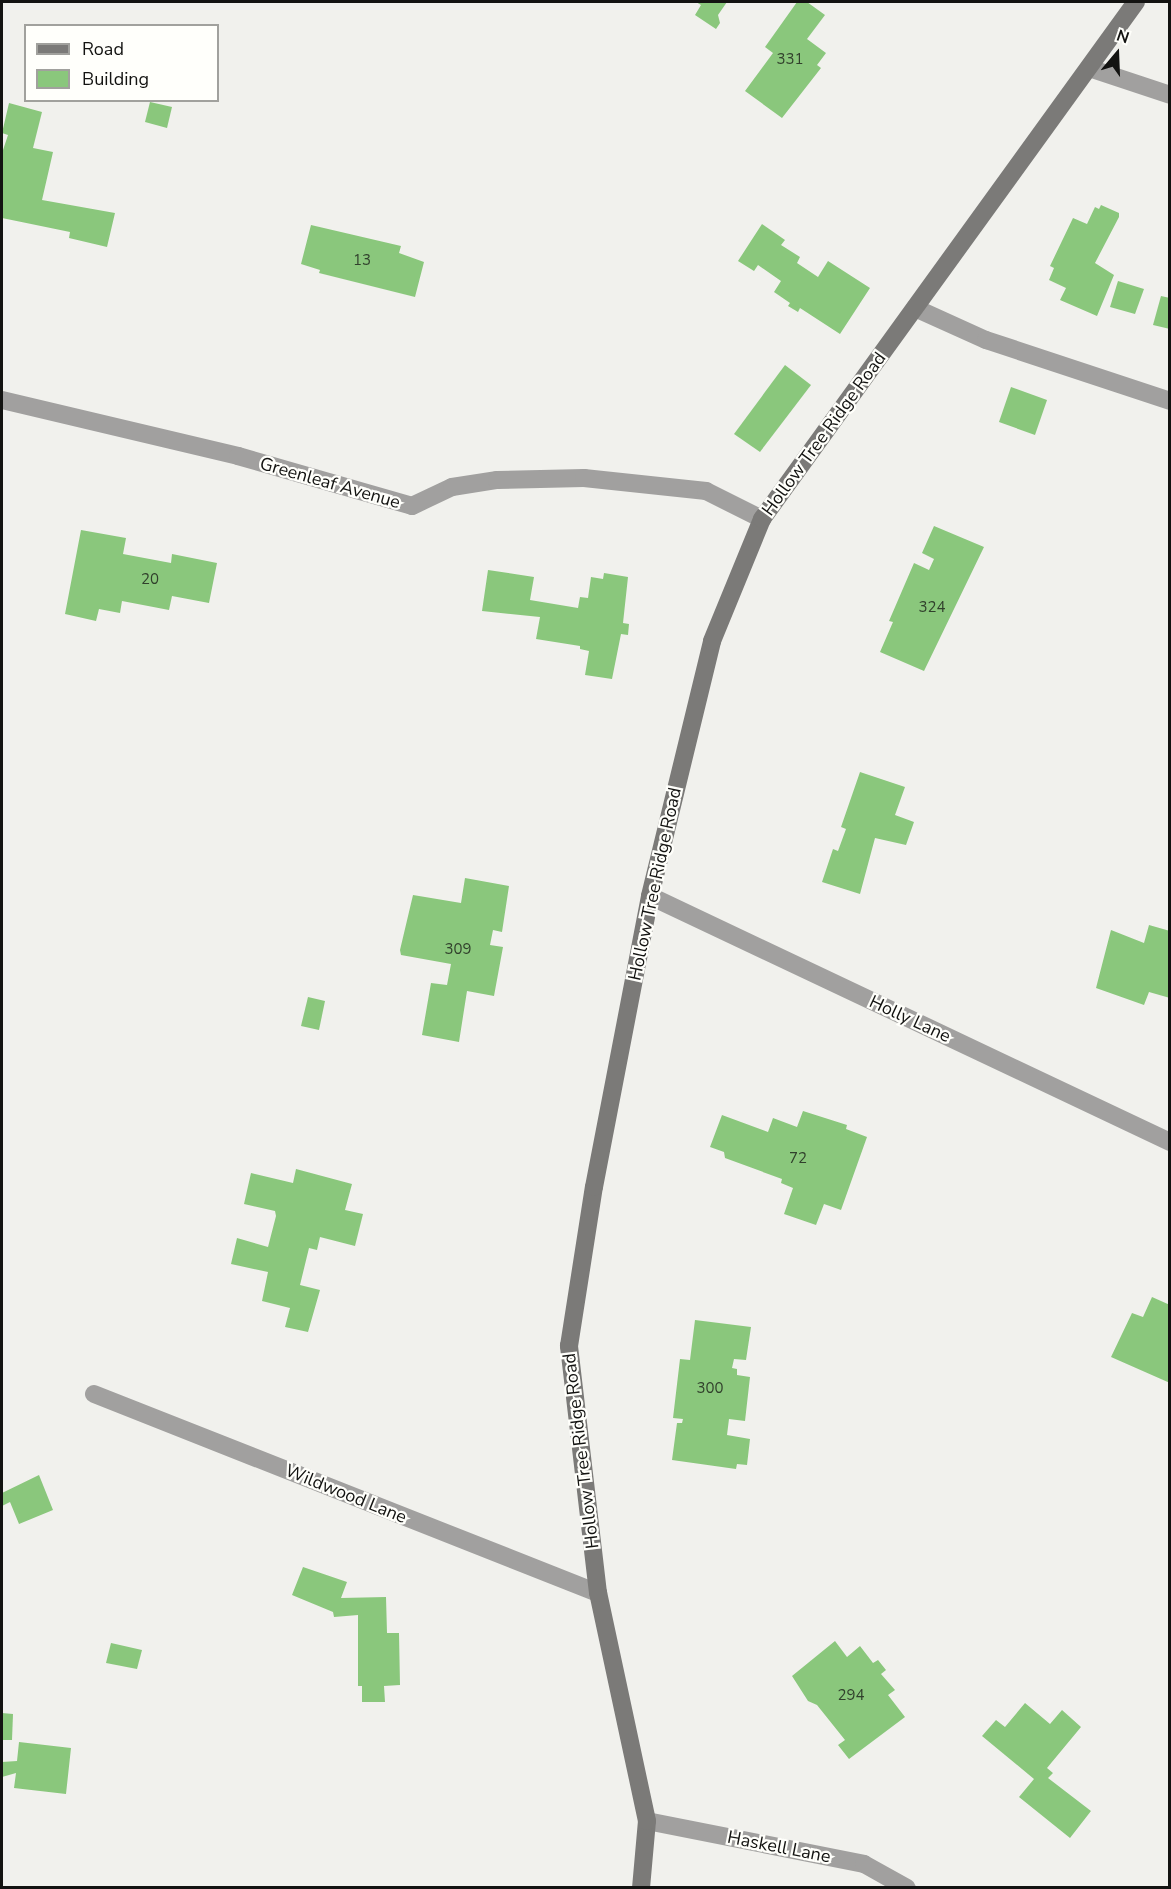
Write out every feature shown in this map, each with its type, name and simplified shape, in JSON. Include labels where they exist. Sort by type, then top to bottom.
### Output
[{"type":"street","name":"Hollow Tree Ridge Road","points":[[641,1887],[647,1821],[598,1593],[569,1346],[594,1187],[650,896],[712,641],[762,519],[1136,2]]},
{"type":"street","points":[[1089,68],[1170,96]]},
{"type":"street","points":[[915,308],[1018,351],[1170,401]]},
{"type":"street","name":"Greenleaf Avenue","points":[[2,400],[238,456],[412,506],[452,488],[486,482],[584,478],[706,491],[762,519]]},
{"type":"street","name":"Holly Lane","points":[[650,896],[1170,1142]]},
{"type":"street","name":"Wildwood Lane","points":[[94,1394],[598,1593]]},
{"type":"street","name":"Haskell Lane","points":[[647,1821],[864,1864],[907,1887]]},
{"type":"building","points":[[696,2],[727,2],[718,15],[720,23],[716,29],[695,15],[701,5]]},
{"type":"building","points":[[797,2],[807,2],[825,15],[807,39],[826,53],[817,65],[821,68],[782,118],[745,91],[773,53],[765,47]]},
{"type":"building","points":[[150,102],[172,107],[167,128],[145,122]]},
{"type":"building","points":[[9,103],[42,112],[33,148],[53,152],[42,200],[115,213],[107,247],[69,238],[70,232],[2,218],[2,153],[8,135],[2,133]]},
{"type":"building","points":[[1101,205],[1119,213],[1119,217],[1095,263],[1114,275],[1097,316],[1060,300],[1066,288],[1049,280],[1054,268],[1050,266],[1073,218],[1087,224],[1095,207],[1099,209]]},
{"type":"building","points":[[762,224],[785,240],[781,245],[800,257],[797,263],[818,277],[828,261],[870,288],[840,334],[800,308],[798,312],[788,306],[790,303],[774,292],[781,281],[758,265],[754,271],[738,261]]},
{"type":"building","points":[[311,225],[401,246],[399,253],[424,262],[415,297],[319,273],[320,270],[301,264]]},
{"type":"building","points":[[1118,281],[1144,289],[1135,314],[1110,307]]},
{"type":"building","points":[[1161,296],[1170,298],[1170,329],[1153,325]]},
{"type":"building","points":[[785,365],[811,385],[760,452],[734,434]]},
{"type":"building","points":[[1011,387],[1047,400],[1035,435],[999,422]]},
{"type":"building","points":[[934,526],[984,547],[924,671],[880,652],[893,622],[889,621],[914,563],[929,570],[934,559],[922,553]]},
{"type":"building","points":[[81,530],[126,538],[123,554],[171,563],[172,554],[217,563],[209,603],[172,596],[169,610],[122,601],[120,613],[99,609],[96,621],[65,614]]},
{"type":"building","points":[[488,570],[534,577],[530,600],[578,608],[580,597],[588,598],[591,577],[603,579],[604,573],[628,577],[623,623],[629,624],[628,635],[621,634],[612,679],[585,675],[589,651],[580,649],[580,646],[536,639],[540,617],[482,611]]},
{"type":"building","points":[[860,772],[905,787],[895,815],[914,822],[906,845],[875,838],[860,894],[822,882],[833,849],[838,851],[846,829],[841,827]]},
{"type":"building","points":[[465,878],[509,886],[502,932],[493,930],[490,945],[503,947],[494,996],[467,991],[459,1042],[422,1035],[431,983],[447,985],[451,964],[401,955],[400,950],[413,895],[461,903]]},
{"type":"building","points":[[1149,925],[1170,931],[1170,998],[1149,992],[1144,1005],[1096,988],[1111,930],[1144,943]]},
{"type":"building","points":[[308,997],[325,1001],[319,1030],[301,1026]]},
{"type":"building","points":[[803,1111],[847,1125],[846,1129],[867,1137],[841,1210],[824,1204],[816,1225],[784,1214],[793,1188],[781,1183],[782,1179],[725,1158],[724,1152],[710,1147],[722,1115],[768,1132],[773,1118],[797,1127]]},
{"type":"building","points":[[296,1169],[352,1184],[345,1210],[363,1214],[355,1246],[320,1237],[317,1250],[309,1248],[300,1285],[320,1290],[308,1332],[285,1327],[290,1308],[262,1301],[268,1272],[231,1264],[237,1238],[268,1247],[276,1216],[275,1211],[244,1204],[251,1173],[293,1183]]},
{"type":"building","points":[[1152,1297],[1170,1305],[1170,1383],[1111,1357],[1132,1313],[1143,1317]]},
{"type":"building","points":[[695,1320],[751,1327],[746,1360],[734,1359],[732,1368],[737,1369],[737,1375],[750,1377],[745,1421],[729,1419],[727,1435],[750,1439],[747,1465],[737,1464],[736,1469],[672,1460],[677,1423],[682,1423],[683,1419],[673,1418],[680,1359],[690,1360]]},
{"type":"building","points":[[39,1475],[53,1510],[19,1524],[10,1502],[2,1506],[2,1493]]},
{"type":"building","points":[[303,1567],[347,1582],[341,1598],[386,1597],[387,1633],[399,1633],[400,1685],[384,1686],[385,1702],[362,1702],[362,1686],[358,1686],[358,1615],[334,1617],[333,1612],[292,1595]]},
{"type":"building","points":[[835,1641],[847,1657],[860,1646],[873,1663],[878,1660],[886,1670],[881,1674],[895,1690],[888,1695],[905,1717],[849,1759],[838,1745],[845,1740],[817,1705],[808,1701],[792,1676]]},
{"type":"building","points":[[111,1643],[142,1650],[137,1669],[106,1663]]},
{"type":"building","points":[[1025,1703],[1050,1724],[1062,1710],[1081,1727],[1047,1768],[1053,1773],[1048,1778],[1091,1811],[1070,1838],[1019,1797],[1034,1779],[982,1736],[996,1720],[1005,1727]]},
{"type":"building","points":[[2,1713],[13,1714],[12,1740],[2,1740]]},
{"type":"building","points":[[19,1742],[71,1748],[66,1794],[14,1788],[16,1773],[2,1777],[2,1762],[17,1761]]}]
